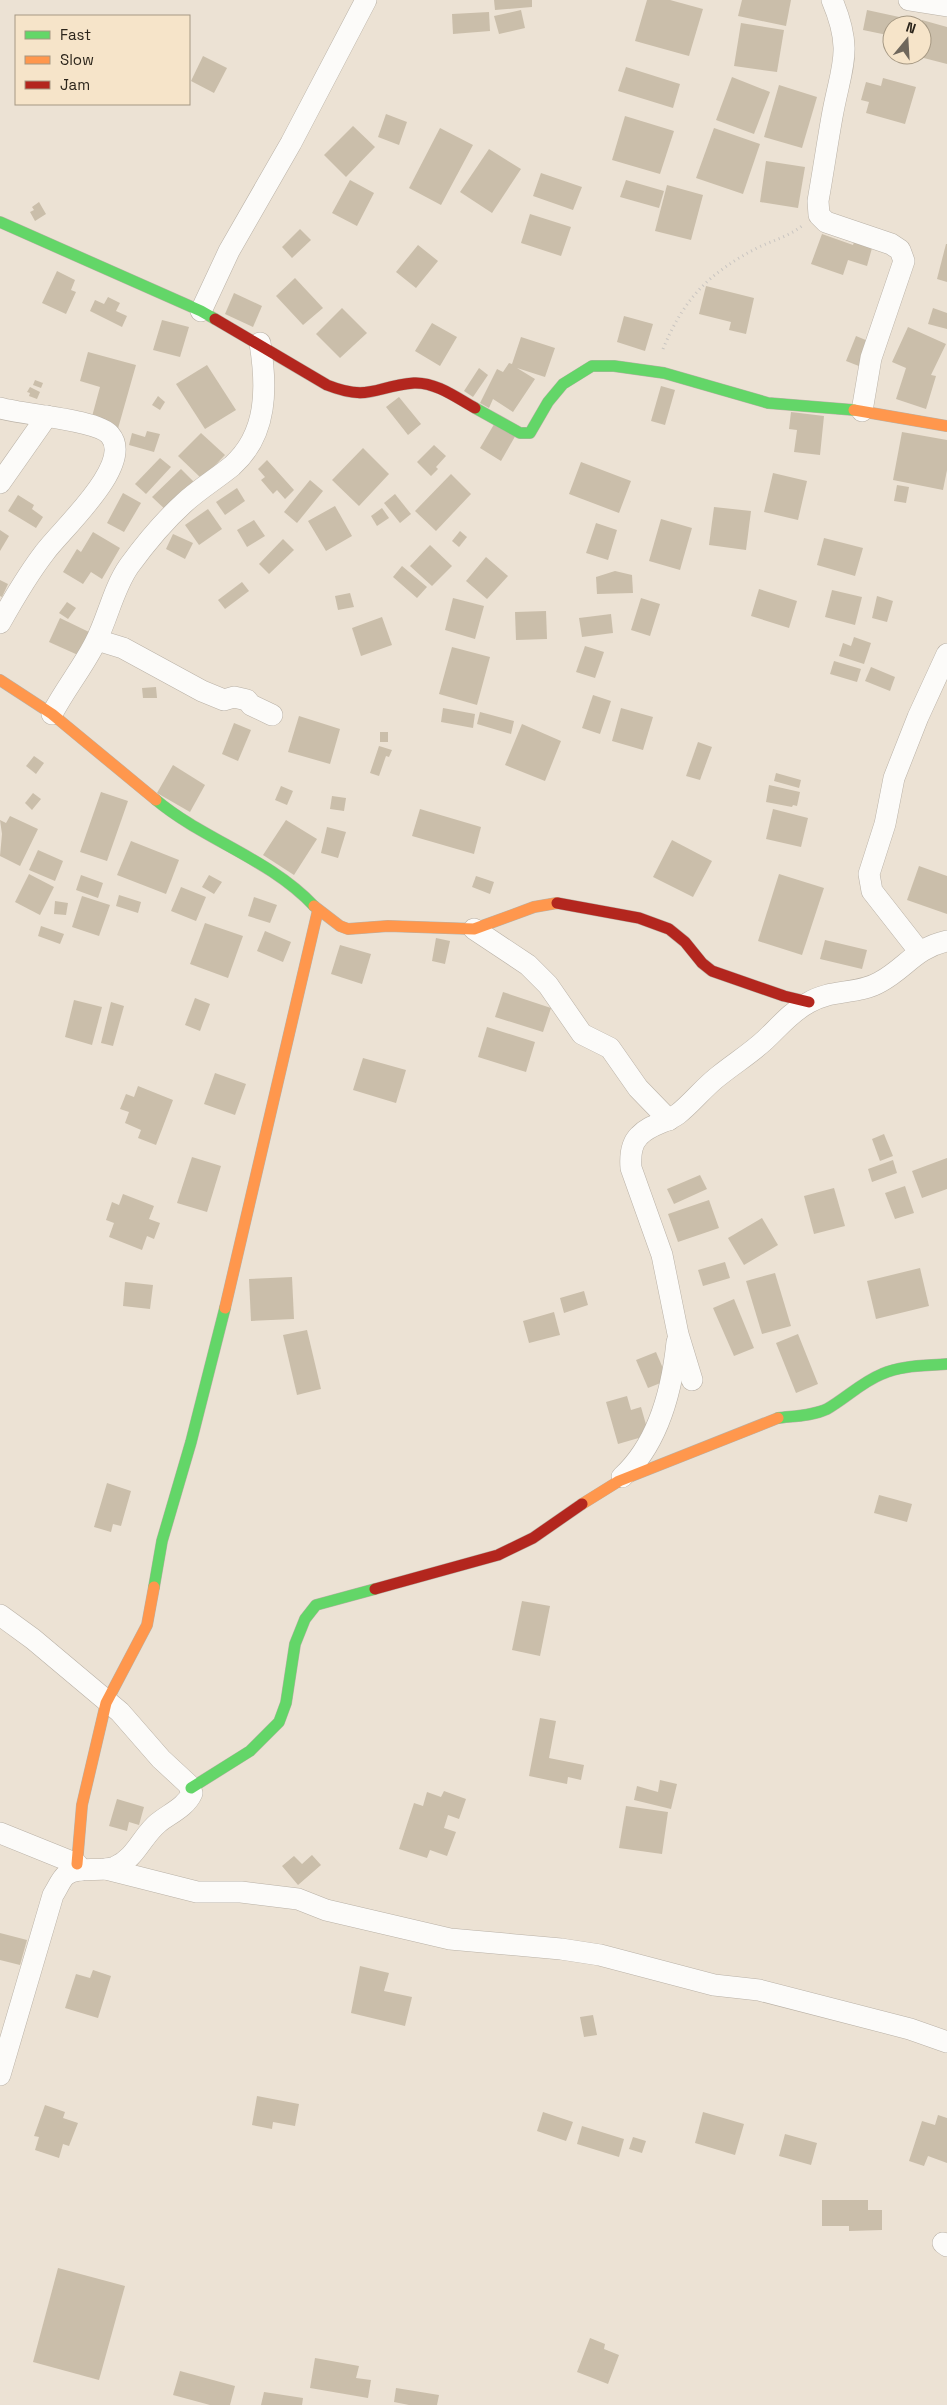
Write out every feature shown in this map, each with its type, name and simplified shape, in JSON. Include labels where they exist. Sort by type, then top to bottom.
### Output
[{"type":"street","points":[[201,311],[228,251],[291,143],[366,0]]},
{"type":"street","points":[[832,0],[844,31],[845,62],[833,115],[818,210],[819,215],[826,222],[891,244],[900,250],[903,256],[903,266],[871,358],[862,411]]},
{"type":"street","points":[[909,0],[947,6]]},
{"type":"street","points":[[0,222],[201,311],[260,343],[327,385],[347,393],[366,394],[415,384],[438,388],[525,434],[530,433],[548,402],[563,384],[592,366],[614,366],[655,372],[768,402],[862,411],[947,426]]},
{"type":"street","points":[[52,714],[97,640],[118,587],[137,557],[157,531],[185,502],[233,465],[242,455],[260,426],[264,402],[265,375],[260,343]]},
{"type":"street","points":[[0,408],[71,420],[103,430],[110,435],[115,446],[114,458],[100,490],[46,550],[24,580],[0,623]]},
{"type":"street","points":[[0,483],[47,416]]},
{"type":"street","points":[[97,640],[123,648],[202,691],[224,700],[234,697],[247,700],[251,705],[272,715]]},
{"type":"street","points":[[919,951],[872,891],[869,874],[885,824],[894,778],[918,717],[947,654]]},
{"type":"street","points":[[0,680],[52,714],[174,815],[273,873],[302,893],[332,922],[348,929],[388,926],[474,929],[534,906],[559,903],[639,918],[678,935],[702,963],[712,971],[784,996],[809,1002]]},
{"type":"street","points":[[79,1867],[82,1805],[106,1703],[147,1625],[162,1541],[191,1442],[219,1334],[318,910]]},
{"type":"street","points":[[474,929],[528,965],[548,985],[582,1034],[610,1048],[638,1088],[669,1120]]},
{"type":"street","points":[[692,1380],[678,1334],[662,1254],[630,1161],[634,1143],[639,1135],[649,1128],[669,1120],[720,1074],[747,1056],[784,1021],[809,1002],[827,994],[877,984],[891,976],[919,951],[947,941]]},
{"type":"street","points":[[618,1481],[641,1457],[657,1424],[674,1373],[678,1334]]},
{"type":"street","points":[[191,1788],[267,1738],[279,1721],[290,1693],[290,1671],[296,1639],[308,1613],[316,1605],[437,1573],[516,1548],[618,1481],[773,1419],[812,1414],[826,1409],[871,1379],[884,1373],[901,1368],[947,1364]]},
{"type":"street","points":[[0,1615],[33,1640],[106,1703],[120,1712],[161,1759],[191,1788]]},
{"type":"street","points":[[106,1869],[115,1867],[135,1852],[153,1827],[190,1798],[191,1788]]},
{"type":"street","points":[[0,1832],[79,1867],[106,1869],[197,1892],[241,1892],[298,1899],[326,1910],[450,1939],[561,1949],[600,1955],[714,1985],[759,1990],[910,2029],[947,2042]]},
{"type":"street","points":[[0,2075],[53,1895],[66,1875],[79,1867]]},
{"type":"path","points":[[655,372],[669,336],[692,295],[728,265],[759,247],[794,232],[818,210]]},
{"type":"building","points":[[494,0],[532,0],[532,7],[495,10]]},
{"type":"building","points":[[647,0],[670,0],[703,9],[689,56],[635,41]]},
{"type":"building","points":[[742,0],[791,0],[786,26],[738,16]]},
{"type":"building","points":[[521,10],[525,28],[499,34],[494,16]]},
{"type":"building","points":[[867,10],[890,15],[882,15],[882,34],[863,30]]},
{"type":"building","points":[[489,12],[490,31],[453,34],[452,14]]},
{"type":"building","points":[[741,23],[784,30],[777,72],[734,66]]},
{"type":"building","points":[[932,23],[947,27],[947,64],[932,60]]},
{"type":"building","points":[[203,56],[227,68],[214,93],[191,81]]},
{"type":"building","points":[[626,67],[680,84],[673,108],[618,91]]},
{"type":"building","points":[[732,77],[770,92],[754,134],[716,120]]},
{"type":"building","points":[[883,78],[916,87],[905,124],[866,113],[869,102],[861,100],[866,82],[881,86]]},
{"type":"building","points":[[779,85],[817,97],[802,148],[764,137]]},
{"type":"building","points":[[386,114],[407,122],[399,145],[378,137]]},
{"type":"building","points":[[625,116],[674,131],[660,174],[612,160]]},
{"type":"building","points":[[353,126],[375,147],[346,177],[324,155]]},
{"type":"building","points":[[440,128],[473,145],[441,205],[409,188]]},
{"type":"building","points":[[714,128],[760,144],[743,194],[696,178]]},
{"type":"building","points":[[489,149],[521,169],[492,213],[460,192]]},
{"type":"building","points":[[766,161],[805,167],[798,208],[760,202]]},
{"type":"building","points":[[541,173],[582,187],[573,210],[533,196]]},
{"type":"building","points":[[350,180],[374,193],[357,226],[332,213]]},
{"type":"building","points":[[626,180],[664,191],[659,208],[620,197]]},
{"type":"building","points":[[667,185],[703,195],[691,240],[655,231]]},
{"type":"building","points":[[39,202],[46,214],[35,221],[30,212],[34,210],[32,207]]},
{"type":"building","points":[[530,214],[571,227],[561,256],[521,243]]},
{"type":"building","points":[[300,229],[311,240],[292,258],[282,247]]},
{"type":"building","points":[[822,234],[853,245],[856,236],[874,241],[867,266],[848,260],[843,275],[811,264]]},
{"type":"building","points":[[947,244],[947,282],[937,279]]},
{"type":"building","points":[[418,245],[438,261],[416,288],[396,272]]},
{"type":"building","points":[[57,271],[75,280],[71,290],[76,292],[66,314],[42,303]]},
{"type":"building","points":[[295,278],[323,308],[303,325],[276,296]]},
{"type":"building","points":[[706,286],[754,298],[746,334],[729,330],[731,322],[699,314]]},
{"type":"building","points":[[234,293],[262,306],[253,327],[225,314]]},
{"type":"building","points":[[108,297],[120,303],[116,311],[127,316],[122,327],[90,311],[95,300],[104,304]]},
{"type":"building","points":[[342,308],[367,333],[340,358],[316,334]]},
{"type":"building","points":[[933,308],[947,313],[947,329],[928,324]]},
{"type":"building","points":[[624,316],[653,324],[645,351],[617,342]]},
{"type":"building","points":[[162,320],[189,327],[180,357],[153,350]]},
{"type":"building","points":[[432,323],[457,337],[440,366],[415,351]]},
{"type":"building","points":[[908,327],[946,344],[931,375],[936,376],[926,409],[896,399],[906,368],[892,362]]},
{"type":"building","points":[[856,336],[873,343],[864,368],[846,361]]},
{"type":"building","points":[[521,337],[555,348],[545,377],[517,368],[535,379],[513,412],[493,399],[489,408],[480,403],[497,369],[503,372],[509,363],[512,364]]},
{"type":"building","points":[[88,352],[136,365],[117,432],[90,424],[100,387],[80,381]]},
{"type":"building","points":[[207,365],[236,410],[205,429],[176,384]]},
{"type":"building","points":[[479,368],[488,375],[473,397],[464,391]]},
{"type":"building","points":[[35,380],[43,383],[41,388],[33,385]]},
{"type":"building","points":[[661,386],[675,390],[665,425],[651,421]]},
{"type":"building","points":[[30,387],[40,392],[37,399],[29,396],[30,393],[27,392]]},
{"type":"building","points":[[158,396],[165,402],[160,410],[152,405]]},
{"type":"building","points":[[399,397],[421,424],[408,435],[386,407]]},
{"type":"building","points":[[791,412],[824,416],[820,455],[794,452],[797,430],[789,429]]},
{"type":"building","points":[[496,421],[517,433],[501,461],[480,448]]},
{"type":"building","points":[[147,431],[160,434],[154,452],[129,445],[132,433],[145,437]]},
{"type":"building","points":[[902,432],[947,440],[947,470],[943,490],[893,480]]},
{"type":"building","points":[[201,433],[225,455],[202,479],[178,456]]},
{"type":"building","points":[[434,445],[446,456],[431,476],[417,462]]},
{"type":"building","points":[[363,448],[389,474],[359,506],[332,480]]},
{"type":"building","points":[[160,458],[171,467],[146,494],[135,484]]},
{"type":"building","points":[[267,460],[294,490],[285,499],[277,490],[273,494],[261,480],[265,477],[258,469]]},
{"type":"building","points":[[581,462],[631,481],[619,513],[569,494]]},
{"type":"building","points":[[181,469],[196,484],[168,512],[152,497]]},
{"type":"building","points":[[773,473],[807,481],[798,520],[764,512]]},
{"type":"building","points":[[451,474],[471,494],[436,531],[415,511]]},
{"type":"building","points":[[310,480],[323,491],[297,523],[284,512]]},
{"type":"building","points":[[897,485],[909,487],[906,503],[894,501]]},
{"type":"building","points":[[237,488],[245,501],[225,515],[216,502]]},
{"type":"building","points":[[123,493],[141,503],[124,532],[107,523]]},
{"type":"building","points":[[395,494],[411,514],[400,523],[384,503]]},
{"type":"building","points":[[18,495],[34,505],[32,509],[43,517],[36,528],[8,511]]},
{"type":"building","points":[[335,506],[352,536],[326,551],[308,521]]},
{"type":"building","points":[[714,507],[751,511],[746,550],[709,545]]},
{"type":"building","points":[[382,508],[389,518],[377,526],[371,516]]},
{"type":"building","points":[[208,509],[222,529],[199,545],[185,525]]},
{"type":"building","points":[[661,519],[692,528],[680,570],[649,561]]},
{"type":"building","points":[[254,520],[265,536],[247,547],[237,530]]},
{"type":"building","points":[[596,523],[617,530],[608,560],[586,553]]},
{"type":"building","points":[[0,530],[9,536],[0,551]]},
{"type":"building","points":[[460,531],[467,537],[459,547],[452,541]]},
{"type":"building","points":[[93,532],[120,548],[102,579],[91,572],[83,584],[63,572],[77,549],[81,552]]},
{"type":"building","points":[[173,534],[193,543],[185,559],[166,549]]},
{"type":"building","points":[[824,538],[863,548],[855,576],[817,565]]},
{"type":"building","points":[[283,539],[294,550],[269,574],[259,564]]},
{"type":"building","points":[[430,545],[452,566],[432,586],[410,566]]},
{"type":"building","points":[[486,557],[508,576],[487,599],[466,581]]},
{"type":"building","points":[[402,566],[427,587],[417,598],[393,577]]},
{"type":"building","points":[[615,571],[632,575],[633,593],[597,594],[596,577]]},
{"type":"building","points":[[0,580],[8,584],[2,597],[0,596]]},
{"type":"building","points":[[242,582],[249,591],[225,609],[218,600]]},
{"type":"building","points":[[759,589],[797,601],[789,628],[751,616]]},
{"type":"building","points":[[832,590],[862,597],[855,625],[825,617]]},
{"type":"building","points":[[350,593],[354,607],[338,610],[335,596]]},
{"type":"building","points":[[877,596],[893,601],[887,622],[872,618]]},
{"type":"building","points":[[453,598],[484,606],[475,639],[445,630]]},
{"type":"building","points":[[641,598],[660,604],[650,636],[631,630]]},
{"type":"building","points":[[67,602],[76,608],[68,619],[59,613]]},
{"type":"building","points":[[546,611],[547,639],[516,640],[515,612]]},
{"type":"building","points":[[611,614],[613,633],[582,637],[579,618]]},
{"type":"building","points":[[382,617],[392,645],[361,656],[352,628]]},
{"type":"building","points":[[60,618],[89,632],[78,655],[49,642]]},
{"type":"building","points":[[854,637],[871,643],[864,664],[839,656],[843,643],[851,646]]},
{"type":"building","points":[[585,646],[604,652],[595,678],[576,672]]},
{"type":"building","points":[[452,647],[490,657],[477,705],[439,694]]},
{"type":"building","points":[[834,661],[861,669],[857,682],[830,674]]},
{"type":"building","points":[[871,667],[895,677],[890,691],[865,681]]},
{"type":"building","points":[[156,687],[157,698],[143,698],[142,688]]},
{"type":"building","points":[[593,695],[611,701],[600,734],[582,728]]},
{"type":"building","points":[[443,708],[475,714],[473,728],[441,722]]},
{"type":"building","points":[[621,708],[653,717],[643,750],[612,741]]},
{"type":"building","points":[[480,712],[514,721],[511,734],[477,724]]},
{"type":"building","points":[[299,716],[340,729],[330,764],[288,752]]},
{"type":"building","points":[[234,723],[251,730],[238,761],[222,754]]},
{"type":"building","points":[[522,724],[561,741],[545,781],[505,765]]},
{"type":"building","points":[[380,732],[388,732],[388,742],[380,742]]},
{"type":"building","points":[[698,742],[712,747],[700,780],[686,776]]},
{"type":"building","points":[[379,746],[392,750],[389,757],[386,756],[379,776],[370,773]]},
{"type":"building","points":[[34,756],[44,763],[36,774],[26,766]]},
{"type":"building","points":[[173,765],[205,785],[190,812],[157,793]]},
{"type":"building","points":[[776,773],[801,780],[799,788],[774,781]]},
{"type":"building","points":[[769,785],[800,792],[797,806],[793,805],[792,807],[766,802]]},
{"type":"building","points":[[281,786],[293,791],[287,805],[275,800]]},
{"type":"building","points":[[101,792],[128,801],[107,861],[80,852]]},
{"type":"building","points":[[33,793],[41,799],[32,810],[25,803]]},
{"type":"building","points":[[332,796],[346,798],[344,811],[330,809]]},
{"type":"building","points":[[420,809],[481,827],[474,854],[412,836]]},
{"type":"building","points":[[773,809],[808,818],[801,847],[766,839]]},
{"type":"building","points":[[10,816],[38,829],[20,866],[0,856],[2,834],[0,820],[6,823]]},
{"type":"building","points":[[286,820],[317,839],[294,875],[263,855]]},
{"type":"building","points":[[327,827],[346,832],[338,858],[321,853]]},
{"type":"building","points":[[672,840],[712,861],[693,897],[653,877]]},
{"type":"building","points":[[131,841],[179,860],[166,894],[117,875]]},
{"type":"building","points":[[38,850],[63,861],[55,881],[29,870]]},
{"type":"building","points":[[919,866],[947,876],[947,914],[907,900]]},
{"type":"building","points":[[29,874],[54,887],[40,915],[15,902]]},
{"type":"building","points":[[779,874],[824,888],[802,955],[758,941]]},
{"type":"building","points":[[81,875],[103,883],[98,898],[76,890]]},
{"type":"building","points":[[209,875],[222,882],[214,894],[202,887]]},
{"type":"building","points":[[476,876],[494,882],[490,894],[472,887]]},
{"type":"building","points":[[181,887],[206,897],[196,921],[171,911]]},
{"type":"building","points":[[119,895],[141,902],[138,913],[116,906]]},
{"type":"building","points":[[82,896],[110,905],[99,936],[72,927]]},
{"type":"building","points":[[254,897],[277,905],[270,923],[248,916]]},
{"type":"building","points":[[55,901],[68,903],[66,915],[54,914]]},
{"type":"building","points":[[205,923],[243,936],[228,978],[190,964]]},
{"type":"building","points":[[41,926],[64,934],[60,944],[38,936]]},
{"type":"building","points":[[265,931],[291,942],[283,962],[257,951]]},
{"type":"building","points":[[436,938],[450,941],[445,964],[432,961]]},
{"type":"building","points":[[825,940],[867,950],[862,969],[820,959]]},
{"type":"building","points":[[340,945],[371,954],[362,984],[331,974]]},
{"type":"building","points":[[503,992],[551,1008],[543,1032],[495,1017]]},
{"type":"building","points":[[195,998],[210,1004],[200,1031],[185,1025]]},
{"type":"building","points":[[74,1000],[102,1007],[92,1045],[65,1037]]},
{"type":"building","points":[[111,1002],[124,1006],[113,1046],[101,1043]]},
{"type":"building","points":[[487,1027],[535,1042],[526,1072],[478,1057]]},
{"type":"building","points":[[363,1058],[406,1070],[396,1103],[353,1090]]},
{"type":"building","points":[[215,1073],[246,1084],[235,1115],[204,1104]]},
{"type":"building","points":[[138,1086],[173,1100],[156,1145],[138,1138],[141,1130],[125,1123],[129,1112],[120,1109],[126,1094],[134,1097]]},
{"type":"building","points":[[884,1134],[893,1156],[880,1161],[872,1139]]},
{"type":"building","points":[[192,1157],[221,1166],[207,1212],[177,1203]]},
{"type":"building","points":[[947,1158],[947,1189],[922,1198],[912,1171]]},
{"type":"building","points":[[893,1160],[897,1173],[872,1182],[868,1169]]},
{"type":"building","points":[[700,1175],[707,1189],[674,1204],[667,1189]]},
{"type":"building","points":[[905,1186],[914,1213],[895,1219],[885,1193]]},
{"type":"building","points":[[834,1188],[845,1226],[814,1234],[804,1196]]},
{"type":"building","points":[[123,1194],[154,1206],[149,1219],[160,1223],[154,1239],[147,1236],[142,1250],[109,1237],[114,1223],[106,1220],[112,1202],[119,1205]]},
{"type":"building","points":[[709,1200],[719,1228],[678,1242],[668,1214]]},
{"type":"building","points":[[762,1218],[778,1245],[744,1265],[728,1238]]},
{"type":"building","points":[[725,1262],[730,1278],[703,1286],[698,1270]]},
{"type":"building","points":[[920,1268],[929,1306],[876,1319],[867,1281]]},
{"type":"building","points":[[775,1273],[791,1326],[762,1334],[746,1281]]},
{"type":"building","points":[[292,1277],[294,1319],[251,1321],[249,1279]]},
{"type":"building","points":[[125,1282],[153,1285],[150,1309],[123,1306]]},
{"type":"building","points":[[584,1291],[588,1305],[564,1313],[560,1298]]},
{"type":"building","points":[[734,1299],[754,1348],[734,1356],[713,1308]]},
{"type":"building","points":[[554,1312],[560,1335],[529,1343],[523,1321]]},
{"type":"building","points":[[307,1330],[321,1389],[297,1395],[283,1335]]},
{"type":"building","points":[[798,1334],[818,1384],[796,1393],[776,1343]]},
{"type":"building","points":[[656,1352],[668,1380],[648,1388],[636,1360]]},
{"type":"building","points":[[627,1396],[631,1410],[641,1407],[649,1435],[618,1444],[606,1402]]},
{"type":"building","points":[[107,1483],[131,1491],[121,1526],[113,1524],[111,1532],[94,1527]]},
{"type":"building","points":[[879,1495],[912,1504],[907,1522],[874,1513]]},
{"type":"building","points":[[522,1601],[550,1606],[540,1656],[512,1650]]},
{"type":"building","points":[[540,1718],[556,1721],[549,1758],[584,1765],[581,1780],[568,1777],[567,1784],[529,1776]]},
{"type":"building","points":[[660,1780],[677,1784],[671,1809],[634,1800],[637,1786],[658,1792]]},
{"type":"building","points":[[444,1791],[466,1799],[459,1819],[448,1815],[444,1828],[456,1832],[447,1856],[430,1850],[427,1858],[399,1849],[414,1803],[423,1806],[427,1792],[441,1797]]},
{"type":"building","points":[[117,1799],[144,1807],[139,1825],[129,1822],[127,1831],[109,1826]]},
{"type":"building","points":[[626,1806],[668,1812],[662,1854],[619,1848]]},
{"type":"building","points":[[312,1855],[321,1865],[298,1885],[282,1866],[294,1856],[302,1864]]},
{"type":"building","points":[[0,1933],[27,1940],[20,1965],[0,1960]]},
{"type":"building","points":[[360,1966],[389,1973],[384,1991],[412,1997],[405,2026],[351,2013]]},
{"type":"building","points":[[93,1970],[111,1976],[98,2018],[65,2008],[76,1974],[90,1978]]},
{"type":"building","points":[[593,2015],[597,2035],[584,2037],[580,2017]]},
{"type":"building","points":[[257,2096],[299,2104],[295,2126],[273,2122],[272,2129],[252,2125]]},
{"type":"building","points":[[45,2105],[65,2112],[63,2118],[78,2123],[69,2146],[63,2144],[59,2158],[35,2150],[39,2137],[34,2136]]},
{"type":"building","points":[[543,2112],[573,2122],[566,2141],[537,2131]]},
{"type":"building","points":[[703,2112],[744,2124],[735,2155],[695,2143]]},
{"type":"building","points":[[938,2115],[947,2118],[947,2163],[928,2156],[924,2166],[909,2161],[922,2121],[935,2125]]},
{"type":"building","points":[[582,2126],[624,2139],[619,2157],[577,2144]]},
{"type":"building","points":[[785,2134],[817,2143],[811,2165],[779,2156]]},
{"type":"building","points":[[633,2137],[646,2141],[642,2153],[629,2149]]},
{"type":"building","points":[[822,2200],[868,2200],[868,2210],[882,2210],[882,2230],[849,2231],[849,2226],[822,2226]]},
{"type":"building","points":[[58,2268],[125,2286],[99,2380],[33,2362]]},
{"type":"building","points":[[590,2338],[605,2344],[604,2349],[619,2355],[608,2384],[577,2372]]},
{"type":"building","points":[[315,2358],[359,2366],[356,2378],[371,2380],[368,2398],[310,2388]]},
{"type":"building","points":[[180,2371],[235,2386],[230,2405],[210,2405],[173,2395]]},
{"type":"building","points":[[396,2388],[439,2395],[437,2405],[409,2405],[394,2402]]},
{"type":"building","points":[[264,2392],[303,2398],[302,2405],[261,2405]]},
{"type":"traffic: fast","points":[[0,222],[201,311],[215,319]]},
{"type":"traffic: fast","points":[[475,408],[520,433],[530,433],[548,402],[563,384],[592,366],[614,366],[664,373],[768,403],[854,410]]},
{"type":"traffic: fast","points":[[156,800],[195,827],[278,875],[314,906]]},
{"type":"traffic: fast","points":[[154,1587],[162,1541],[191,1442],[225,1308]]},
{"type":"traffic: fast","points":[[778,1418],[809,1414],[827,1409],[868,1381],[890,1371],[914,1366],[947,1364]]},
{"type":"traffic: fast","points":[[191,1788],[250,1751],[279,1722],[286,1703],[295,1644],[305,1619],[316,1605],[375,1589]]},
{"type":"traffic: slow","points":[[854,410],[947,426]]},
{"type":"traffic: slow","points":[[0,680],[52,714],[156,800]]},
{"type":"traffic: slow","points":[[314,906],[340,926],[348,929],[388,926],[474,929],[534,907],[557,903]]},
{"type":"traffic: slow","points":[[225,1308],[318,910]]},
{"type":"traffic: slow","points":[[582,1504],[619,1481],[778,1418]]},
{"type":"traffic: slow","points":[[77,1864],[82,1805],[106,1703],[147,1625],[154,1587]]},
{"type":"traffic: jam","points":[[215,319],[327,385],[341,390],[363,393],[401,385],[422,383],[446,391],[475,408]]},
{"type":"traffic: jam","points":[[557,903],[639,918],[669,929],[685,942],[702,963],[712,971],[784,996],[809,1002]]},
{"type":"traffic: jam","points":[[375,1589],[498,1555],[533,1538],[582,1504]]}]
